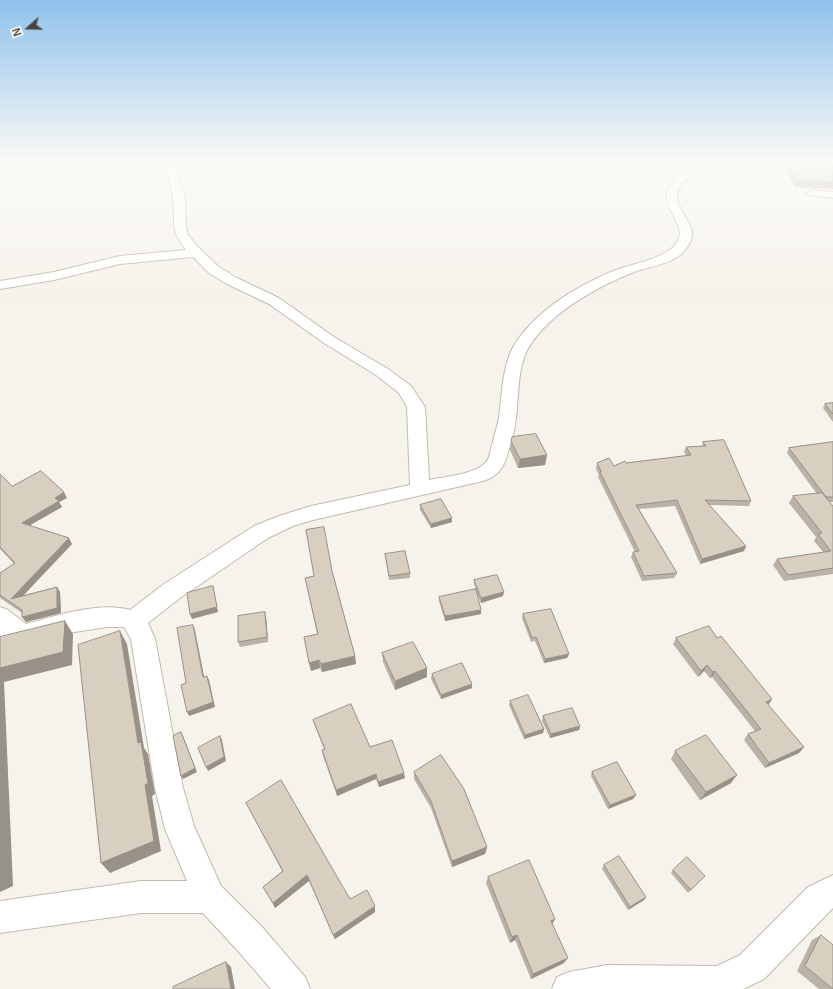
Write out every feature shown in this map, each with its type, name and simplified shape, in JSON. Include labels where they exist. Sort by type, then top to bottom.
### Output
[{"type":"street","points":[[179,206],[180,228],[182,236],[214,270],[232,281],[274,301],[329,340],[382,372],[404,390],[416,407],[420,489]]},
{"type":"street","points":[[133,621],[172,591],[261,532],[286,521],[311,513],[483,474],[493,468],[498,460],[508,417],[514,368],[521,348],[540,323],[558,308],[595,284],[632,268],[654,262],[680,248],[686,241],[687,233],[684,224],[673,206]]},
{"type":"street","points":[[0,285],[54,276],[120,260],[197,253]]},
{"type":"street","points":[[0,617],[11,638],[98,618],[122,616],[133,621],[143,638],[169,788],[180,829],[210,898],[252,940],[293,989]]},
{"type":"street","points":[[569,989],[606,982],[718,983],[752,967],[819,898],[833,891]]},
{"type":"street","points":[[0,917],[141,897],[210,898]]},
{"type":"building","points":[[833,403],[833,414],[825,404]]},
{"type":"building","points":[[536,434],[547,455],[520,459],[511,441],[512,437]]},
{"type":"building","points":[[724,440],[751,501],[705,500],[746,546],[702,559],[677,500],[636,505],[677,573],[644,576],[633,552],[639,551],[597,463],[609,458],[614,466],[625,461],[626,463],[691,455],[686,447],[706,446],[703,442]]},
{"type":"building","points":[[833,442],[833,497],[826,497],[789,448]]},
{"type":"building","points":[[41,471],[64,492],[55,498],[59,501],[22,523],[69,538],[11,599],[57,587],[57,608],[22,617],[22,610],[0,595],[0,573],[15,563],[0,547],[0,474],[12,486]]},
{"type":"building","points":[[822,493],[833,506],[833,568],[788,575],[777,559],[831,551],[818,534],[822,533],[793,496]]},
{"type":"building","points":[[441,499],[452,518],[431,524],[420,505]]},
{"type":"building","points":[[324,527],[332,571],[355,656],[321,664],[319,660],[309,663],[304,637],[318,634],[305,578],[314,576],[306,530]]},
{"type":"building","points":[[405,551],[410,573],[389,576],[385,554]]},
{"type":"building","points":[[497,575],[504,592],[481,598],[474,580]]},
{"type":"building","points":[[213,586],[217,607],[190,614],[187,593]]},
{"type":"building","points":[[476,589],[481,610],[445,616],[439,597]]},
{"type":"building","points":[[551,609],[569,654],[545,659],[536,637],[532,638],[523,614]]},
{"type":"building","points":[[265,612],[267,637],[238,642],[238,616]]},
{"type":"building","points":[[65,621],[63,652],[0,668],[0,637]]},
{"type":"building","points":[[193,625],[203,677],[207,676],[213,702],[187,712],[181,685],[186,683],[177,628]]},
{"type":"building","points":[[709,626],[717,638],[721,636],[772,699],[766,702],[804,747],[769,763],[748,734],[761,729],[715,671],[713,672],[707,665],[701,671],[676,638]]},
{"type":"building","points":[[120,631],[138,743],[141,742],[148,783],[145,785],[154,841],[101,863],[78,645]]},
{"type":"building","points":[[413,642],[427,668],[395,681],[382,653]]},
{"type":"building","points":[[462,663],[472,684],[441,695],[432,674]]},
{"type":"building","points":[[528,695],[544,729],[525,735],[510,701]]},
{"type":"building","points":[[351,704],[370,747],[392,740],[404,773],[378,782],[376,774],[336,790],[322,750],[325,749],[313,720]]},
{"type":"building","points":[[572,708],[580,726],[551,734],[543,716]]},
{"type":"building","points":[[181,732],[195,768],[181,776],[173,736]]},
{"type":"building","points":[[706,735],[737,775],[706,792],[675,751]]},
{"type":"building","points":[[220,736],[224,757],[206,767],[198,748]]},
{"type":"building","points":[[441,755],[464,789],[487,847],[452,861],[431,801],[414,772]]},
{"type":"building","points":[[617,762],[636,795],[610,805],[592,772]]},
{"type":"building","points":[[281,780],[350,899],[367,890],[375,906],[333,935],[307,875],[273,903],[263,887],[283,871],[246,803]]},
{"type":"building","points":[[619,856],[646,897],[630,907],[604,865]]},
{"type":"building","points":[[687,857],[705,876],[691,890],[673,870]]},
{"type":"building","points":[[529,860],[555,919],[551,921],[568,958],[533,974],[517,935],[512,937],[488,877]]},
{"type":"building","points":[[821,935],[833,945],[833,989],[805,966]]},
{"type":"building","points":[[226,962],[231,989],[173,989],[173,987]]}]
